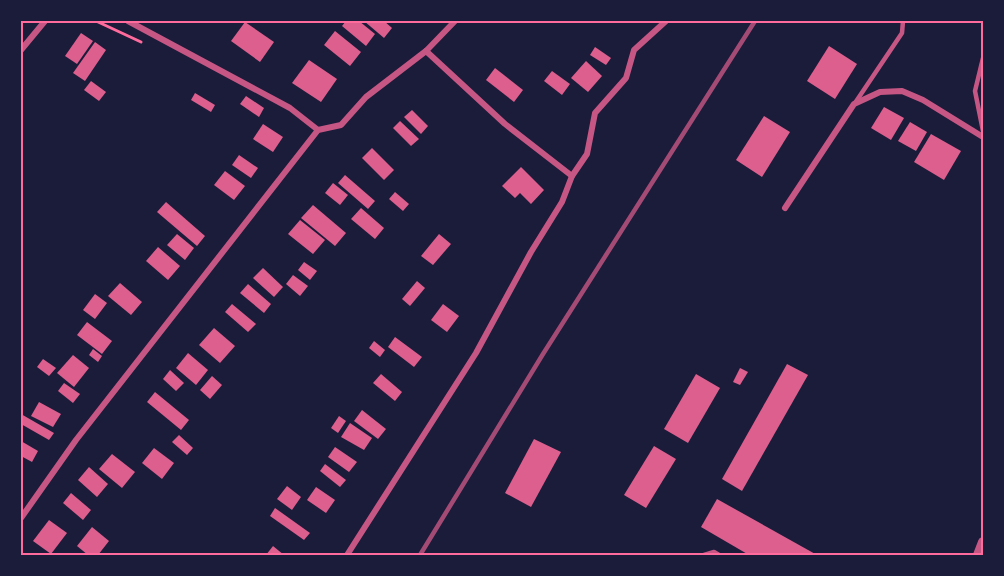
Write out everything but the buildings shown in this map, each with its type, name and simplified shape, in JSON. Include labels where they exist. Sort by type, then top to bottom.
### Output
[{"type":"street","points":[[21,50],[45,21]]},
{"type":"street","points":[[128,21],[290,108],[318,130]]},
{"type":"street","points":[[21,518],[76,440],[318,130],[341,125],[366,97],[426,51],[455,21]]},
{"type":"street","points":[[347,555],[476,353],[531,252],[562,202],[572,176],[587,154],[595,113],[626,78],[634,50],[666,21]]},
{"type":"street","points":[[426,51],[505,124],[572,176]]},
{"type":"street","points":[[785,208],[854,104],[880,92],[902,91],[923,100],[983,137]]},
{"type":"street","points":[[978,555],[983,543]]},
{"type":"lane","points":[[854,104],[902,33],[903,21]]},
{"type":"lane","points":[[983,58],[975,91],[983,131]]},
{"type":"lane","points":[[975,91],[983,88]]},
{"type":"lane","points":[[704,555],[714,552],[719,555]]},
{"type":"railway","points":[[420,555],[543,354],[755,21]]}]
